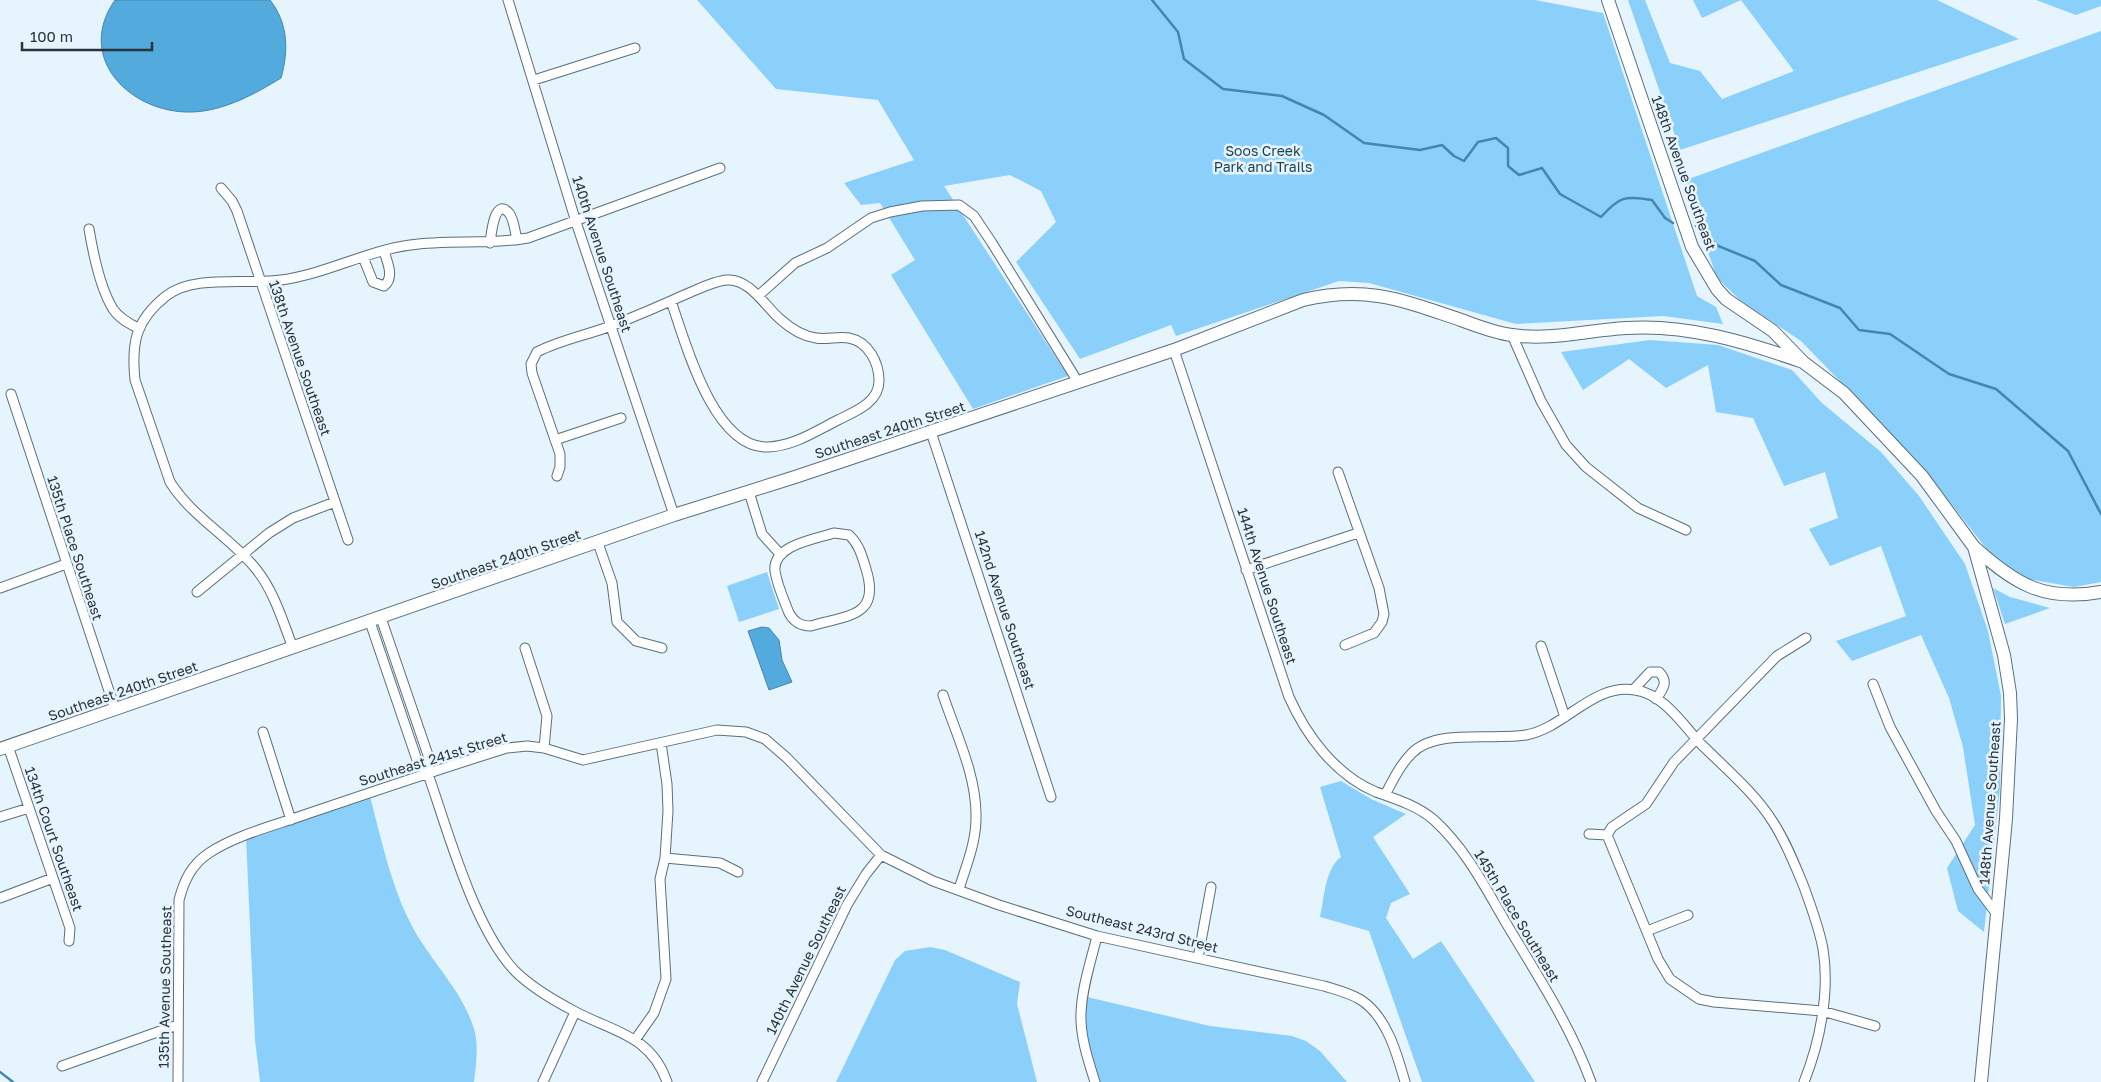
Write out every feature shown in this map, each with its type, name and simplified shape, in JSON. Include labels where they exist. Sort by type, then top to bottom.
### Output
[{"type":"main road","name":"148th Avenue Southeast","points":[[1608,0],[1692,247],[1713,283],[1726,299],[1773,331],[1803,362],[1844,393],[1922,476],[1974,547],[2002,647],[2010,693],[2010,766],[1981,1082]]},
{"type":"main road","name":"Southeast 240th Street","points":[[4,748],[674,515],[931,432],[1174,350],[1303,300],[1324,295],[1352,293],[1392,297],[1512,335],[1563,335],[1628,328],[1678,329],[1739,341],[1803,362]]},
{"type":"main road","points":[[1974,547],[2005,574],[2029,588],[2061,594],[2101,592]]},
{"type":"street","name":"140th Avenue Southeast","points":[[508,0],[576,222],[674,515]]},
{"type":"street","points":[[534,80],[635,48]]},
{"type":"street","points":[[293,648],[268,587],[258,570],[243,554],[185,503],[170,482],[135,380],[134,346],[138,328],[167,295],[185,286],[203,283],[260,282],[313,273],[409,245],[490,243],[517,240],[576,222],[720,168]]},
{"type":"street","name":"138th Avenue Southeast","points":[[220,188],[232,201],[237,211],[348,540]]},
{"type":"street","points":[[758,296],[795,263],[827,248],[871,218],[890,212],[942,204],[959,205],[974,216],[1078,382]]},
{"type":"street","points":[[490,243],[492,223],[495,214],[500,210],[506,210],[510,214],[517,240]]},
{"type":"street","points":[[89,229],[93,252],[113,309],[122,320],[138,328]]},
{"type":"street","points":[[363,257],[373,282],[384,286],[390,276],[384,251]]},
{"type":"street","points":[[557,476],[560,467],[560,454],[532,372],[533,357],[542,349],[610,326],[671,301],[725,280],[734,280],[744,284],[790,328],[803,335],[816,338],[849,338],[858,341],[868,349],[877,363],[879,384],[874,397],[864,407],[818,432],[780,445],[767,447],[756,445],[733,431],[711,403],[701,384],[671,301]]},
{"type":"street","points":[[1512,335],[1541,401],[1566,445],[1586,467],[1638,508],[1686,530]]},
{"type":"street","name":"144th Avenue Southeast","points":[[1174,350],[1246,570],[1289,696],[1301,723],[1313,741],[1335,763],[1359,783],[1386,795]]},
{"type":"street","name":"135th Place Southeast","points":[[11,394],[114,709]]},
{"type":"street","points":[[555,440],[621,418]]},
{"type":"street","name":"142nd Avenue Southeast","points":[[931,432],[1051,796]]},
{"type":"street","points":[[1338,472],[1379,588],[1384,614],[1382,622],[1374,633],[1345,645]]},
{"type":"street","points":[[749,492],[762,534],[781,555]]},
{"type":"street","points":[[197,592],[269,533],[293,518],[335,502]]},
{"type":"street","points":[[1246,570],[1358,533]]},
{"type":"street","points":[[834,534],[849,534],[858,545],[871,585],[870,599],[860,610],[811,626],[797,623],[789,613],[775,572],[775,565],[781,555],[790,548],[834,534]]},
{"type":"street","points":[[598,542],[612,582],[617,622],[636,641],[662,648]]},
{"type":"street","points":[[0,588],[66,564]]},
{"type":"street","points":[[375,620],[417,760],[428,774],[474,900],[499,950],[531,986],[575,1012],[646,1047],[657,1060],[666,1082]]},
{"type":"street","points":[[1607,835],[1612,827],[1646,804],[1674,762],[1776,656],[1806,638]]},
{"type":"street","points":[[1541,646],[1565,717]]},
{"type":"street","points":[[525,648],[547,716],[544,748]]},
{"type":"street","points":[[1634,690],[1650,672],[1659,672],[1664,678],[1665,685],[1656,699]]},
{"type":"street","points":[[1872,684],[1890,727],[1936,811],[1956,841],[1978,889],[1996,914]]},
{"type":"street","points":[[1386,795],[1403,764],[1413,751],[1427,743],[1442,739],[1524,735],[1554,725],[1591,700],[1608,692],[1622,689],[1648,693],[1686,725],[1696,739],[1744,787],[1773,820],[1788,848],[1816,921],[1823,949],[1826,980],[1817,1045],[1805,1078]]},
{"type":"street","points":[[943,695],[976,795],[974,843],[959,889]]},
{"type":"street","name":"Southeast 241st Street","points":[[194,866],[207,854],[224,845],[291,820],[507,748],[527,746],[544,748],[583,760],[729,729],[746,732],[765,739],[787,758],[881,855]]},
{"type":"street","points":[[263,732],[291,820]]},
{"type":"street","points":[[635,1040],[654,1013],[666,979],[660,879],[665,858],[667,784],[661,743]]},
{"type":"street","name":"134th Court Southeast","points":[[4,748],[29,808],[70,928],[69,941]]},
{"type":"street","name":"145th Place Southeast","points":[[1386,795],[1433,818],[1466,856],[1570,1033],[1591,1082]]},
{"type":"street","points":[[0,817],[29,808]]},
{"type":"street","points":[[1589,834],[1607,835]]},
{"type":"street","points":[[1607,835],[1658,959],[1670,978],[1699,999],[1714,1002],[1822,1011],[1875,1026]]},
{"type":"street","name":"140th Avenue Southeast","points":[[762,1082],[847,905],[866,874],[881,855]]},
{"type":"street","name":"Southeast 243rd Street","points":[[881,855],[909,870],[999,905],[1097,936],[1344,992],[1361,1000],[1370,1008],[1391,1040],[1405,1082]]},
{"type":"street","points":[[665,858],[720,863],[738,872]]},
{"type":"street","name":"135th Avenue Southeast","points":[[178,1082],[179,900],[185,880],[194,866]]},
{"type":"street","points":[[0,898],[53,878]]},
{"type":"street","points":[[1198,958],[1211,887]]},
{"type":"street","points":[[1647,931],[1688,915]]},
{"type":"street","points":[[1095,1082],[1087,1056],[1081,1014],[1083,996],[1097,936]]},
{"type":"street","points":[[542,1082],[575,1012]]},
{"type":"street","points":[[62,1066],[177,1025]]},
{"type":"green space","name":"Soos Creek Park and Trails","points":[[697,0],[1535,0],[1603,13],[1697,296],[1716,307],[1723,324],[1663,316],[1516,324],[1369,283],[1339,281],[1176,336],[1171,325],[1080,359],[1016,262],[1056,222],[1041,191],[1010,175],[944,186],[1068,376],[973,409],[891,275],[915,260],[880,203],[861,205],[844,183],[914,160],[878,100],[776,89]]},
{"type":"green space","points":[[1628,0],[1645,0],[1670,63],[1700,71],[1722,99],[1794,71],[1741,0],[1937,0],[2019,39],[1680,150]]},
{"type":"green space","points":[[1693,0],[1741,0],[1702,18]]},
{"type":"green space","points":[[2036,0],[2101,0],[2101,6],[2076,15]]},
{"type":"green space","points":[[2101,31],[2101,582],[2074,587],[2028,579],[2010,570],[1992,556],[1920,464],[1801,341],[1741,301],[1717,278],[1683,181]]},
{"type":"green space","points":[[1650,340],[1718,345],[1792,370],[1822,403],[1881,452],[1919,496],[1965,564],[1988,631],[2001,696],[2000,788],[1984,932],[1958,911],[1947,868],[1975,825],[1963,747],[1949,698],[1921,635],[1852,661],[1836,641],[1906,616],[1881,546],[1830,566],[1809,529],[1838,518],[1825,472],[1784,486],[1753,418],[1716,412],[1708,365],[1666,388],[1629,359],[1583,390],[1561,352]]},
{"type":"green space","points":[[767,572],[779,609],[739,622],[727,586]]},
{"type":"green space","points":[[1993,588],[2010,597],[2050,608],[2005,624]]},
{"type":"green space","points":[[1341,781],[1371,799],[1406,814],[1373,837],[1410,894],[1391,903],[1386,918],[1413,959],[1441,941],[1535,1082],[1422,1082],[1369,931],[1320,917],[1328,876],[1341,857],[1320,787]]},
{"type":"green space","points":[[369,793],[397,892],[411,924],[469,1014],[476,1035],[477,1048],[474,1082],[260,1082],[255,1040],[246,836]]},
{"type":"green space","points":[[930,947],[945,950],[1020,982],[1017,1004],[1037,1082],[836,1082],[895,960],[905,951]]},
{"type":"green space","points":[[1083,996],[1210,1026],[1292,1036],[1306,1041],[1320,1051],[1347,1082],[1095,1082],[1087,1056]]},
{"type":"shaded area","points":[[115,0],[270,0],[284,27],[286,47],[281,78],[239,101],[216,109],[192,112],[170,110],[149,104],[130,93],[116,79],[106,62],[101,43],[104,22]]},
{"type":"shaded area","points":[[762,627],[769,628],[779,640],[782,660],[792,682],[769,690],[748,631]]},
{"type":"waterway","points":[[1152,0],[1178,32],[1184,59],[1223,89],[1282,96],[1324,115],[1364,143],[1420,150],[1442,145],[1454,156],[1464,161],[1478,142],[1496,138],[1508,148],[1508,166],[1519,175],[1542,168],[1560,194],[1601,217],[1618,201],[1635,198],[1652,200],[1665,218],[1673,223]]},
{"type":"waterway","points":[[1696,226],[1705,232],[1716,245],[1755,261],[1781,285],[1840,308],[1859,330],[1890,334],[1949,374],[1996,389],[2068,451],[2101,514]]},
{"type":"waterway","points":[[0,1072],[13,1082]]}]
